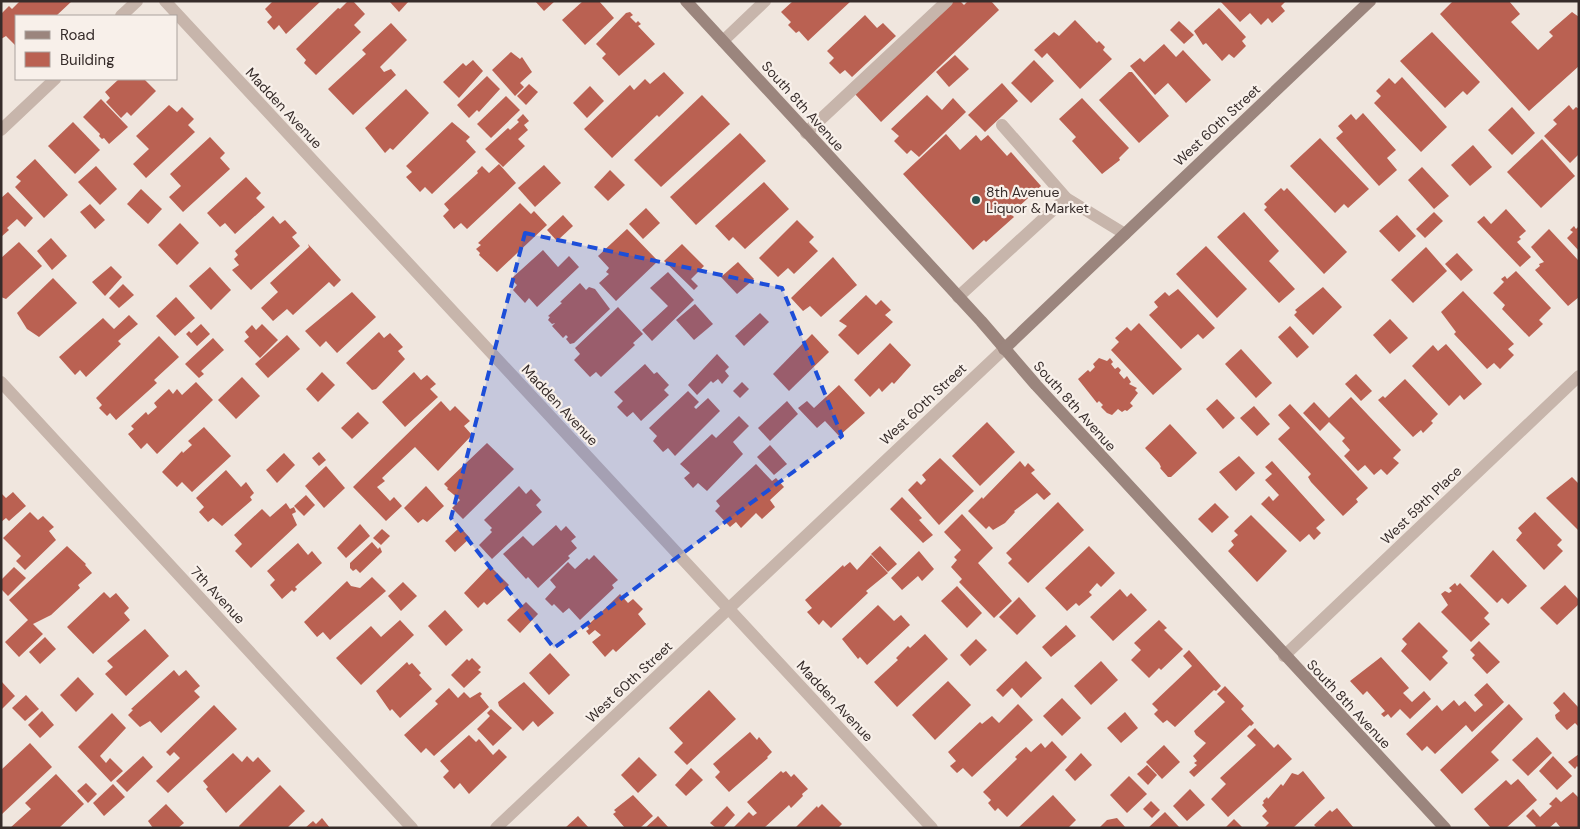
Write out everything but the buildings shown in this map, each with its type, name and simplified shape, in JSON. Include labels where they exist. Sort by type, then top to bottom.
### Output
[{"type":"street","points":[[122,15],[137,1]]},
{"type":"street","name":"Madden Avenue","points":[[165,1],[932,828]]},
{"type":"street","name":"South 8th Avenue","points":[[686,1],[1284,656],[1445,828]]},
{"type":"street","points":[[723,41],[766,1]]},
{"type":"street","points":[[806,133],[947,1]]},
{"type":"street","name":"West 60th Street","points":[[496,828],[1370,1]]},
{"type":"street","points":[[1,130],[54,80]]},
{"type":"street","points":[[1002,125],[1066,198],[1125,234]]},
{"type":"street","points":[[958,297],[1066,198]]},
{"type":"street","name":"West 59th Place","points":[[1284,656],[1579,376]]},
{"type":"street","name":"7th Avenue","points":[[1,382],[412,828]]},
{"type":"highlighted area","points":[[525,233],[782,288],[842,436],[554,648],[451,518]]},
{"type":"place","name":"8th Avenue Liquor & Market","points":[[976,200]]}]
